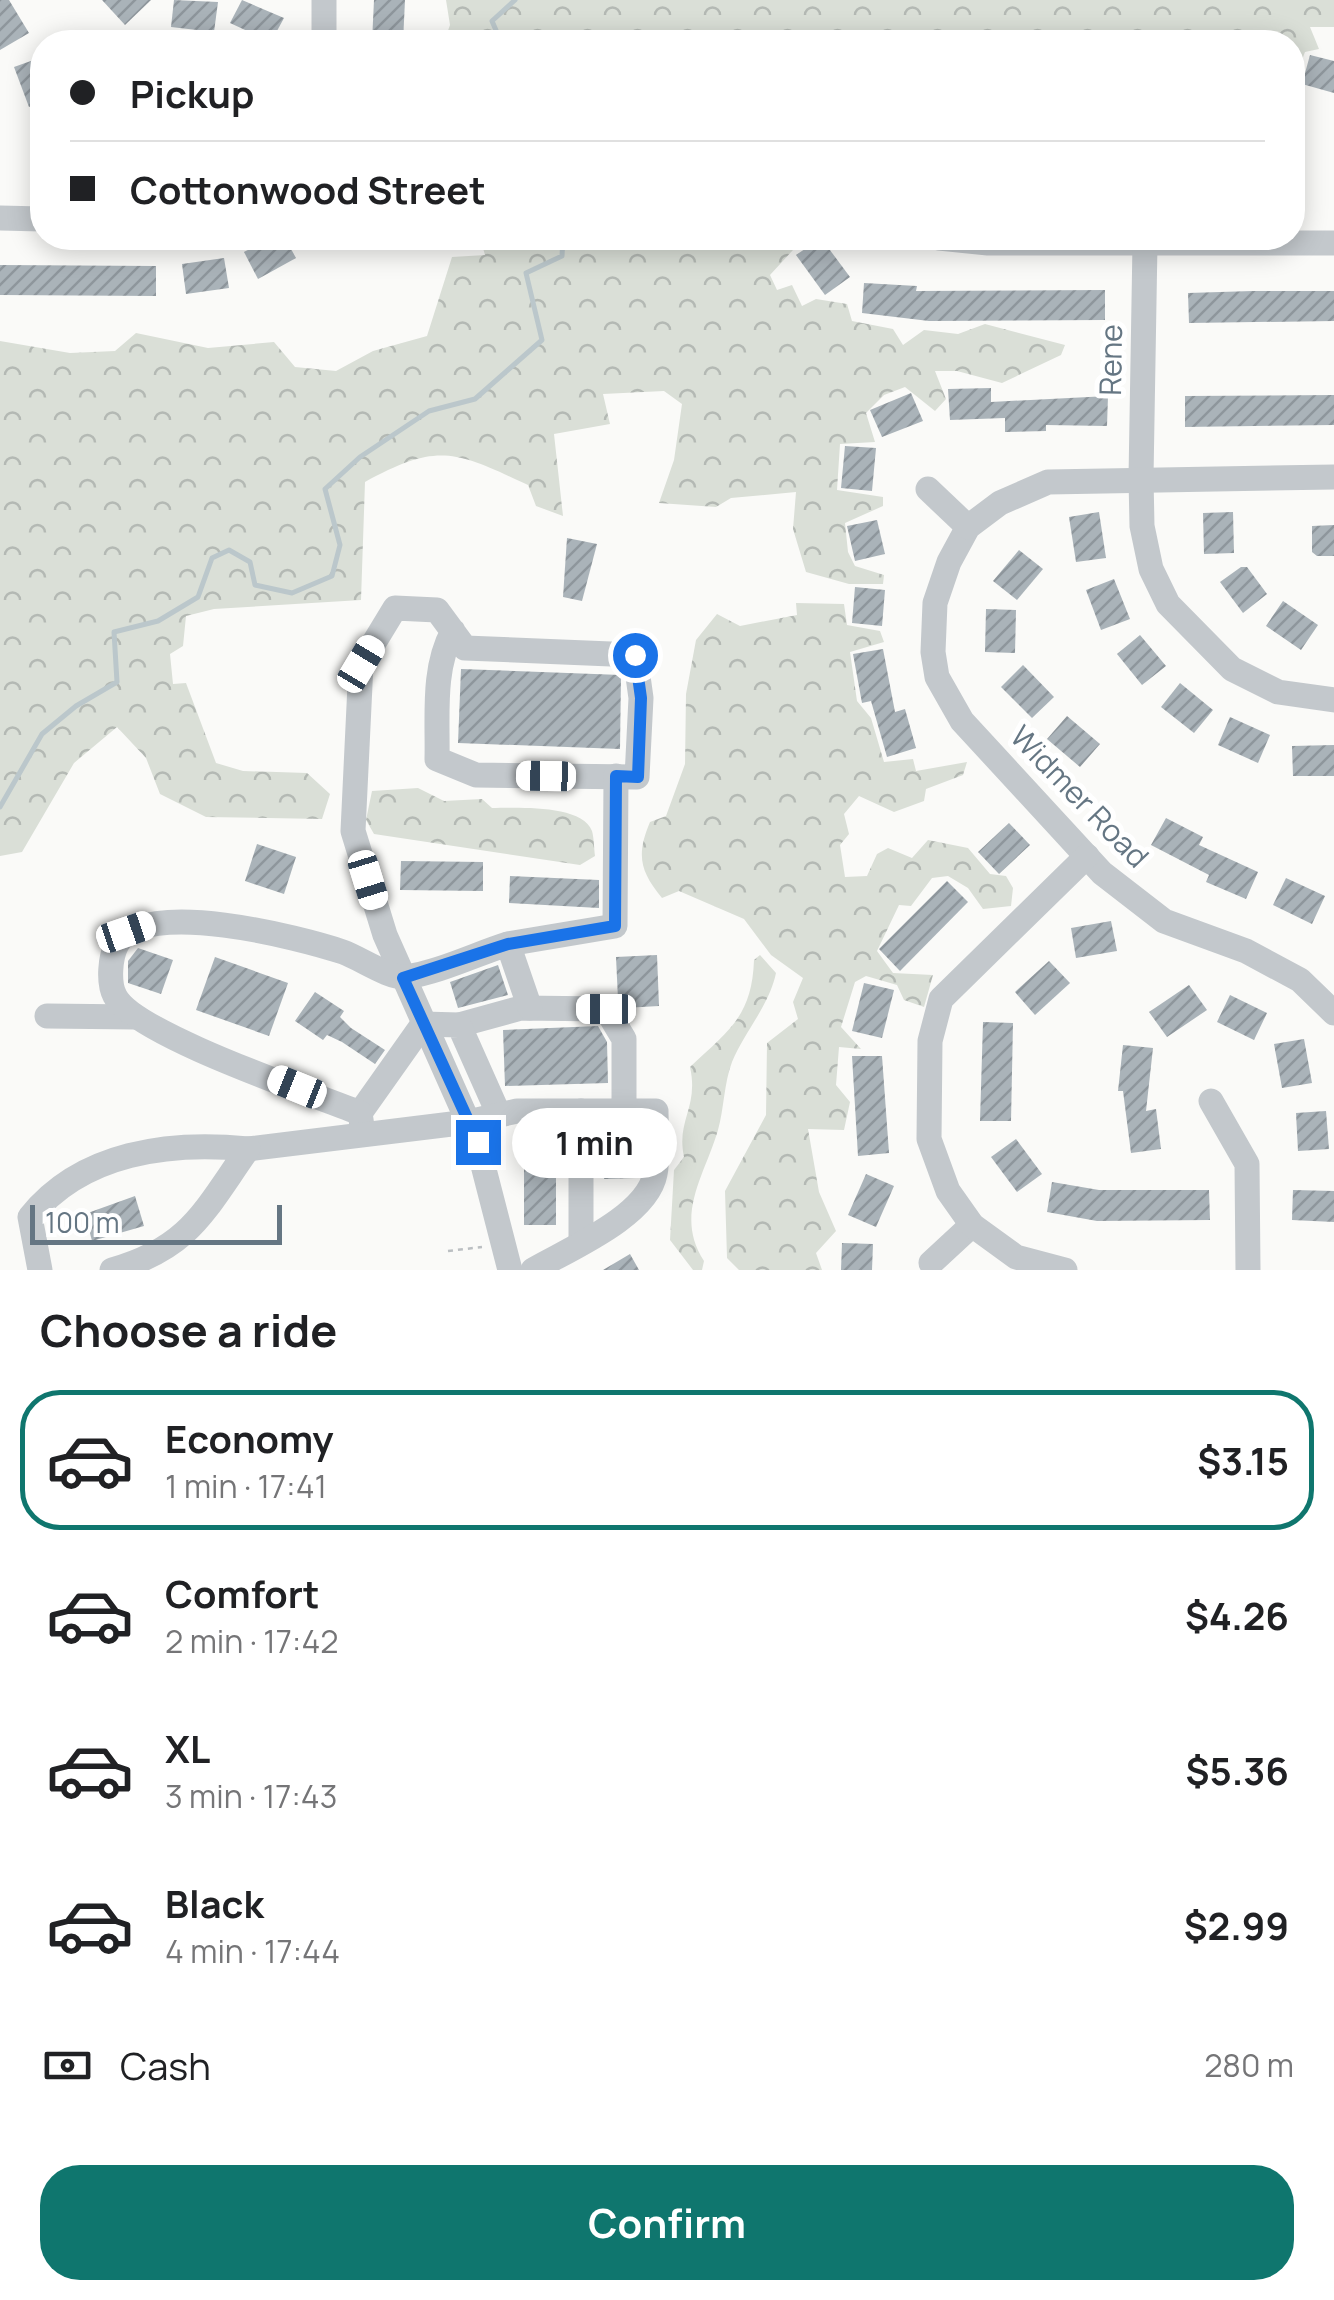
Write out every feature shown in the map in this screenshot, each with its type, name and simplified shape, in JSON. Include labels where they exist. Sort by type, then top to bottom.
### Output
[{"type":"street","points":[[324,0],[324,30]]},
{"type":"street","points":[[0,218],[30,219]]},
{"type":"street","points":[[1305,241],[1334,243]]},
{"type":"street","name":"Rene","points":[[1146,250],[1141,478],[1142,526],[1151,569],[1168,604],[1232,670],[1278,692],[1334,700]]},
{"type":"street","points":[[928,488],[968,526],[1000,503],[1048,482],[1334,477]]},
{"type":"street","name":"Widmer Road","points":[[968,526],[935,603],[933,652],[938,677],[962,721],[1087,856],[1164,921],[1260,958],[1300,980],[1334,1013]]},
{"type":"street","points":[[453,631],[443,648],[438,685],[437,759],[476,775],[638,777],[641,698],[635,655],[465,648],[453,631],[437,610],[395,608],[361,664],[353,831],[384,935],[468,1122],[510,1270]]},
{"type":"street","points":[[362,1122],[135,1017],[112,992],[115,946],[126,932],[147,925],[215,924],[278,932],[366,960],[403,978],[508,944],[615,926],[616,776]]},
{"type":"street","points":[[1065,1270],[1016,1257],[972,1226],[948,1192],[929,1139],[930,1041],[941,999],[1087,856]]},
{"type":"street","points":[[508,944],[530,1008]]},
{"type":"street","points":[[423,1024],[458,1025],[530,1008],[606,1009],[624,1038],[624,1110]]},
{"type":"street","points":[[47,1016],[135,1017]]},
{"type":"street","points":[[362,1122],[423,1024]]},
{"type":"street","points":[[458,1025],[499,1115]]},
{"type":"street","points":[[1212,1101],[1246,1164],[1248,1270]]},
{"type":"street","points":[[581,1110],[581,1242]]},
{"type":"street","points":[[40,1270],[30,1217],[47,1195],[94,1168],[148,1150],[194,1144],[248,1149],[362,1122],[468,1122],[499,1115],[656,1110],[655,1177],[623,1218],[533,1270]]},
{"type":"street","points":[[112,1270],[166,1251],[190,1231],[248,1149]]},
{"type":"street","points":[[932,1264],[972,1226]]},
{"type":"path","points":[[448,1251],[504,1243]]},
{"type":"green space","points":[[446,0],[1334,0],[1334,27],[1310,27],[1319,49],[1305,52],[1305,30],[448,30]]},
{"type":"green space","points":[[484,250],[793,250],[770,275],[777,290],[792,285],[802,306],[816,299],[847,304],[852,321],[893,329],[903,345],[924,330],[958,334],[985,324],[1065,345],[1061,355],[1002,383],[957,371],[935,371],[946,399],[935,411],[905,387],[884,395],[866,413],[875,442],[840,444],[837,490],[883,497],[883,506],[845,523],[848,552],[855,566],[884,575],[883,584],[849,584],[806,572],[793,529],[796,492],[731,498],[716,507],[659,503],[674,460],[682,404],[664,391],[603,394],[610,424],[554,434],[563,516],[536,506],[528,485],[464,459],[429,456],[390,469],[365,482],[361,600],[214,609],[186,616],[183,646],[170,654],[173,684],[186,683],[216,763],[243,771],[307,773],[330,794],[322,819],[206,817],[160,794],[146,758],[117,727],[74,763],[22,852],[0,856],[0,341],[70,353],[115,351],[136,333],[208,348],[274,342],[295,367],[336,371],[373,351],[427,336],[452,257],[485,255]]},
{"type":"green space","points":[[796,603],[844,604],[847,625],[880,631],[884,642],[850,652],[857,701],[871,718],[884,762],[913,759],[916,771],[967,762],[963,775],[926,789],[924,801],[894,812],[859,796],[844,814],[849,834],[840,845],[845,877],[867,876],[877,854],[888,848],[912,858],[928,840],[968,848],[990,874],[1006,876],[1013,888],[1011,906],[983,909],[968,888],[948,876],[932,878],[911,906],[899,905],[877,951],[893,973],[933,975],[924,1007],[904,1000],[897,985],[866,976],[855,982],[841,1027],[861,1049],[839,1047],[836,1085],[850,1102],[844,1130],[808,1129],[819,1192],[836,1231],[816,1253],[822,1270],[739,1270],[727,1258],[725,1191],[766,1115],[767,1043],[798,1019],[793,1002],[803,978],[771,955],[744,919],[679,891],[662,898],[645,871],[642,853],[650,822],[666,816],[685,764],[686,694],[696,640],[717,614],[740,626],[797,615]]},
{"type":"green space","points":[[418,788],[444,801],[482,799],[492,808],[547,809],[575,816],[592,831],[595,856],[580,865],[374,834],[366,820],[372,791]]},
{"type":"green space","points":[[760,955],[776,973],[729,1070],[718,1130],[692,1211],[695,1244],[704,1261],[702,1270],[693,1270],[670,1240],[674,1170],[684,1157],[683,1133],[692,1093],[690,1067],[736,1021],[748,996],[754,960]]},
{"type":"building","points":[[0,0],[9,0],[29,33],[0,50]]},
{"type":"building","points":[[102,0],[151,0],[125,25]]},
{"type":"building","points":[[174,0],[218,2],[214,30],[171,27]]},
{"type":"building","points":[[242,0],[284,18],[278,30],[245,30],[230,23]]},
{"type":"building","points":[[374,0],[405,0],[404,30],[373,30]]},
{"type":"building","points":[[1310,55],[1334,61],[1334,93],[1305,85]]},
{"type":"building","points":[[30,61],[30,107],[29,107],[14,67]]},
{"type":"building","points":[[292,250],[296,258],[258,279],[244,252]]},
{"type":"building","points":[[803,250],[830,250],[850,277],[825,295],[796,255]]},
{"type":"building","points":[[224,258],[229,288],[186,294],[182,264]]},
{"type":"building","points":[[0,265],[156,266],[156,296],[0,295]]},
{"type":"building","points":[[864,283],[917,286],[916,291],[1105,290],[1105,320],[929,321],[862,313]]},
{"type":"building","points":[[1334,291],[1334,321],[1189,323],[1188,293]]},
{"type":"building","points":[[991,388],[991,402],[1108,396],[1107,426],[1046,425],[1046,431],[1005,432],[1005,418],[950,420],[948,389]]},
{"type":"building","points":[[911,393],[923,421],[882,437],[870,410]]},
{"type":"building","points":[[1334,395],[1334,425],[1185,427],[1185,396]]},
{"type":"building","points":[[845,446],[876,448],[872,491],[841,488]]},
{"type":"building","points":[[1099,512],[1106,558],[1076,562],[1069,517]]},
{"type":"building","points":[[1233,512],[1234,553],[1204,554],[1203,513]]},
{"type":"building","points":[[877,520],[885,554],[855,561],[847,526]]},
{"type":"building","points":[[1334,525],[1334,556],[1317,556],[1312,552],[1312,526]]},
{"type":"building","points":[[567,538],[597,544],[582,601],[563,597]]},
{"type":"building","points":[[1019,550],[1043,569],[1017,600],[993,581]]},
{"type":"building","points":[[1247,567],[1267,594],[1243,613],[1220,582]]},
{"type":"building","points":[[1114,579],[1130,619],[1101,630],[1086,590]]},
{"type":"building","points":[[855,587],[885,590],[882,626],[852,623]]},
{"type":"building","points":[[1283,601],[1318,625],[1301,650],[1266,626]]},
{"type":"building","points":[[986,609],[1016,610],[1015,653],[985,652]]},
{"type":"building","points":[[1140,635],[1166,666],[1142,685],[1117,654]]},
{"type":"building","points":[[883,649],[895,712],[905,709],[916,748],[887,757],[871,701],[862,703],[853,654]]},
{"type":"building","points":[[1023,665],[1054,697],[1032,718],[1001,687]]},
{"type":"building","points":[[461,669],[621,675],[620,749],[458,743]]},
{"type":"building","points":[[1180,683],[1213,710],[1194,733],[1161,707]]},
{"type":"building","points":[[1067,716],[1100,744],[1080,767],[1047,739]]},
{"type":"building","points":[[1230,717],[1270,735],[1258,763],[1218,745]]},
{"type":"building","points":[[1334,745],[1334,776],[1293,776],[1292,746]]},
{"type":"building","points":[[1166,818],[1203,837],[1199,845],[1258,872],[1246,899],[1206,882],[1209,875],[1151,845]]},
{"type":"building","points":[[1009,823],[1030,845],[999,874],[978,852]]},
{"type":"building","points":[[257,844],[296,857],[284,894],[245,881]]},
{"type":"building","points":[[401,861],[483,862],[483,891],[400,890]]},
{"type":"building","points":[[510,876],[599,880],[599,908],[509,903]]},
{"type":"building","points":[[1286,878],[1325,896],[1312,924],[1273,905]]},
{"type":"building","points":[[947,881],[968,902],[900,971],[879,949]]},
{"type":"building","points":[[1111,921],[1117,951],[1076,958],[1071,928]]},
{"type":"building","points":[[138,948],[173,960],[161,994],[128,983],[128,961]]},
{"type":"building","points":[[657,955],[659,1006],[624,1008],[618,999],[616,957]]},
{"type":"building","points":[[215,957],[288,983],[269,1036],[196,1010]]},
{"type":"building","points":[[1049,961],[1070,983],[1035,1015],[1015,992]]},
{"type":"building","points":[[498,965],[508,995],[458,1008],[450,982]]},
{"type":"building","points":[[864,983],[894,990],[882,1038],[852,1031]]},
{"type":"building","points":[[1189,985],[1207,1010],[1167,1037],[1149,1012]]},
{"type":"building","points":[[315,992],[344,1011],[340,1017],[351,1028],[385,1050],[375,1064],[342,1042],[327,1035],[323,1040],[295,1021]]},
{"type":"building","points":[[1230,995],[1267,1013],[1254,1040],[1217,1022]]},
{"type":"building","points":[[983,1022],[1013,1023],[1011,1121],[980,1121]]},
{"type":"building","points":[[598,1026],[607,1042],[608,1083],[505,1086],[503,1030]]},
{"type":"building","points":[[1304,1039],[1312,1083],[1282,1088],[1274,1044]]},
{"type":"building","points":[[1123,1045],[1153,1048],[1146,1111],[1156,1109],[1161,1149],[1131,1153],[1123,1091],[1118,1091]]},
{"type":"building","points":[[852,1056],[882,1056],[889,1153],[858,1156]]},
{"type":"building","points":[[1326,1111],[1329,1149],[1298,1151],[1296,1113]]},
{"type":"building","points":[[524,1127],[556,1127],[556,1225],[524,1225]]},
{"type":"building","points":[[603,1127],[635,1127],[636,1178],[604,1179]]},
{"type":"building","points":[[1016,1139],[1042,1174],[1017,1192],[991,1157]]},
{"type":"building","points":[[866,1174],[894,1186],[876,1227],[848,1215]]},
{"type":"building","points":[[1052,1182],[1099,1190],[1209,1190],[1210,1220],[1097,1221],[1047,1212]]},
{"type":"building","points":[[1293,1190],[1334,1191],[1334,1222],[1292,1220]]},
{"type":"building","points":[[135,1196],[144,1226],[92,1241],[85,1214]]},
{"type":"building","points":[[842,1243],[873,1244],[872,1270],[841,1270]]},
{"type":"building","points":[[630,1254],[639,1270],[603,1270]]},
{"type":"waterway","points":[[496,30],[492,21],[515,0]]},
{"type":"waterway","points":[[0,807],[42,734],[76,706],[117,682],[114,632],[158,621],[198,597],[212,558],[229,550],[250,562],[255,585],[292,593],[332,576],[340,545],[325,489],[360,457],[429,411],[475,399],[542,340],[526,273],[562,256],[562,250]]},
{"type":"route","points":[[478,1142],[403,978],[508,944],[615,926],[616,776],[638,777],[641,698],[635,655]]}]
